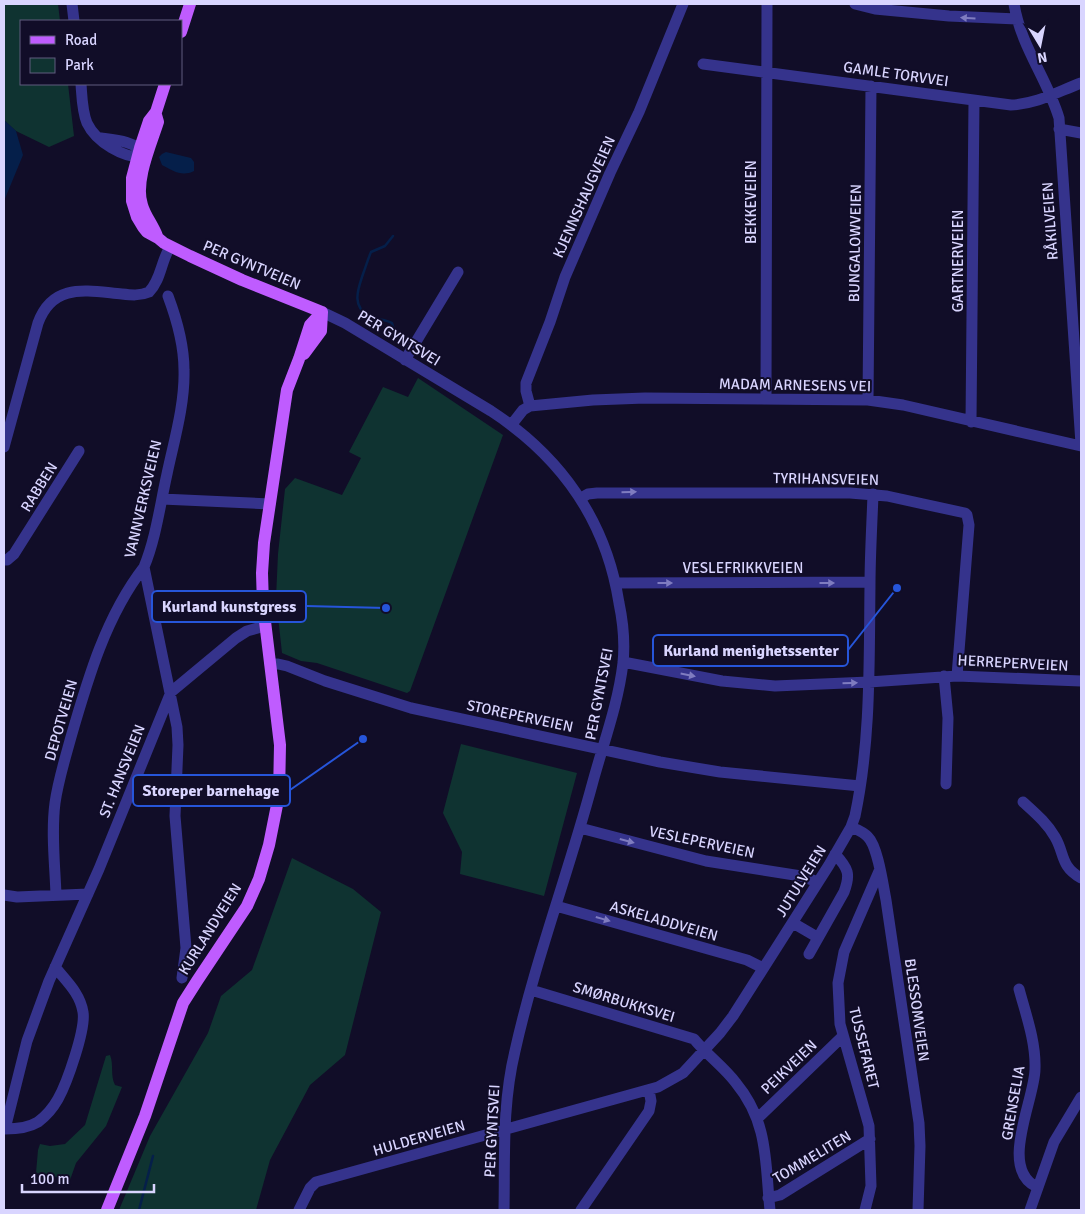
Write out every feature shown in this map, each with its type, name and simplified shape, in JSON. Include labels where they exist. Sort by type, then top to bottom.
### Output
[{"type":"main road","points":[[182,29],[190,4]]},
{"type":"main road","points":[[165,85],[156,112],[158,122],[141,154],[131,191],[137,217],[147,232],[170,247]]},
{"type":"main road","name":"PER GYNTVEIEN","points":[[170,247],[242,280],[322,312]]},
{"type":"main road","name":"KURLANDVEIEN","points":[[107,1210],[145,1116],[184,1004],[197,981],[247,906],[259,879],[267,852],[277,810],[280,745],[265,626],[262,573],[284,401],[299,359],[321,331],[322,312]]},
{"type":"street","points":[[72,4],[74,20]]},
{"type":"street","name":"KJENNSHAUGVEIEN","points":[[530,406],[526,383],[550,322],[565,276],[643,104],[683,4]]},
{"type":"street","name":"BEKKEVEIEN","points":[[766,400],[767,4]]},
{"type":"street","points":[[855,4],[875,9],[941,16],[1017,19]]},
{"type":"street","name":"RÅKILVEIEN","points":[[1014,4],[1017,19],[1029,53],[1059,118],[1081,445]]},
{"type":"street","name":"GAMLE TORVVEI","points":[[704,64],[1019,105],[1040,101],[1081,83]]},
{"type":"street","points":[[81,85],[85,116],[91,128],[107,145],[141,154]]},
{"type":"street","name":"BUNGALOWVEIEN","points":[[868,400],[870,86]]},
{"type":"street","name":"GARTNERVEIEN","points":[[971,422],[974,100]]},
{"type":"street","points":[[1059,129],[1081,133]]},
{"type":"street","points":[[4,447],[38,323],[47,306],[56,298],[74,291],[135,295],[148,292],[157,281],[166,253],[170,247]]},
{"type":"street","points":[[405,360],[458,272]]},
{"type":"street","name":"VANNVERKSVEIEN","points":[[168,296],[181,340],[184,371],[180,407],[162,499],[149,555],[144,567],[177,727],[175,816],[186,948],[182,978]]},
{"type":"street","name":"PER GYNTSVEI","points":[[322,312],[512,424],[559,469],[581,498],[602,538],[616,583],[623,626],[623,662],[604,749],[515,1049],[505,1103],[504,1210]]},
{"type":"street","name":"MADAM ARNESENS VEI","points":[[530,406],[593,400],[645,398],[868,400],[903,405],[971,422],[1081,445]]},
{"type":"street","points":[[512,424],[530,406]]},
{"type":"street","name":"RABBEN","points":[[4,560],[12,557],[18,550],[80,450]]},
{"type":"street","name":"TYRIHANSVEIEN","points":[[581,498],[588,494],[611,492],[873,494],[940,507],[967,515],[969,533],[956,676]]},
{"type":"street","name":"JUTULVEIEN","points":[[649,1090],[676,1078],[720,1034],[793,923],[851,826],[860,786],[867,734],[873,494]]},
{"type":"street","points":[[162,499],[270,504]]},
{"type":"street","name":"DEPOTVEIEN","points":[[56,894],[54,818],[57,790],[62,769],[83,696],[104,638],[122,600],[144,567]]},
{"type":"street","name":"VESLEFRIKKVEIEN","points":[[616,583],[870,582]]},
{"type":"street","name":"ST. HANSVEIEN","points":[[55,967],[76,992],[81,1002],[83,1012],[82,1031],[64,1085],[53,1107],[38,1122],[31,1126],[5,1129],[28,1041],[55,967],[88,894],[171,692],[236,638],[265,626]]},
{"type":"street","name":"HERREPERVEIEN","points":[[623,662],[691,676],[752,685],[775,686],[869,682],[944,676],[1081,681]]},
{"type":"street","name":"STOREPERVEIEN","points":[[270,664],[287,666],[325,681],[411,708],[604,749],[720,772],[860,786]]},
{"type":"street","name":"HERREPERVEIEN","points":[[944,676],[948,718],[946,784]]},
{"type":"street","points":[[1024,802],[1046,824],[1057,841],[1066,866],[1081,878]]},
{"type":"street","name":"BLESSOMVEIEN","points":[[851,826],[868,836],[880,869],[919,1123],[918,1210]]},
{"type":"street","name":"VESLEPERVEIEN","points":[[580,828],[706,861],[801,876],[818,882]]},
{"type":"street","points":[[809,954],[848,882],[848,872],[835,854]]},
{"type":"street","name":"TUSSEFARET","points":[[866,1210],[870,1186],[870,1139],[867,1115],[843,1036],[838,1008],[838,983],[844,952],[880,869]]},
{"type":"street","points":[[4,895],[26,897],[56,894],[88,894]]},
{"type":"street","name":"ASKELADDVEIEN","points":[[556,906],[747,960],[764,968]]},
{"type":"street","points":[[793,923],[818,937]]},
{"type":"street","name":"SMØRBUKKSVEI","points":[[531,990],[694,1039],[703,1051],[738,1086],[756,1119],[766,1151],[770,1210]]},
{"type":"street","name":"GRENSELIA","points":[[1019,990],[1033,1044],[1036,1070],[1020,1136],[1021,1168],[1027,1182],[1037,1187]]},
{"type":"street","name":"PEIKVEIEN","points":[[756,1119],[843,1036]]},
{"type":"street","points":[[581,1210],[649,1111],[651,1101],[649,1090]]},
{"type":"street","name":"HULDERVEIEN","points":[[299,1210],[310,1188],[316,1182],[649,1090]]},
{"type":"street","points":[[1030,1210],[1054,1142],[1081,1097]]},
{"type":"street","name":"TOMMELITEN","points":[[768,1198],[780,1195],[870,1139]]},
{"type":"green space","points":[[4,4],[58,4],[60,20],[20,20],[20,85],[68,85],[74,136],[49,147],[16,131],[4,120]]},
{"type":"green space","points":[[418,378],[503,435],[410,691],[407,693],[317,663],[301,661],[282,653],[276,598],[278,554],[285,489],[295,478],[342,495],[361,458],[349,452],[383,387],[408,397]]},
{"type":"green space","points":[[461,744],[577,773],[544,896],[460,874],[462,852],[443,813]]},
{"type":"green space","points":[[292,858],[353,889],[381,912],[345,1055],[310,1085],[270,1160],[256,1210],[119,1210],[150,1136],[208,1033],[221,996],[252,970]]},
{"type":"green space","points":[[110,1055],[115,1085],[122,1087],[106,1126],[76,1163],[70,1180],[36,1173],[40,1144],[50,1146],[65,1144],[85,1125],[106,1056]]},
{"type":"water","points":[[4,120],[16,131],[23,155],[4,201]]},
{"type":"water","points":[[166,152],[191,158],[194,162],[194,171],[182,173],[162,165],[159,157]]},
{"type":"waterway","points":[[393,236],[385,246],[371,252],[359,285],[357,297],[363,312],[369,316],[392,323],[396,337]]},
{"type":"waterway","points":[[139,1210],[153,1156]]},
{"type":"place","name":"Kurland menighetssenter","points":[[897,588]]},
{"type":"place","name":"Kurland kunstgress","points":[[386,608]]},
{"type":"place","name":"Storeper barnehage","points":[[363,739]]}]
